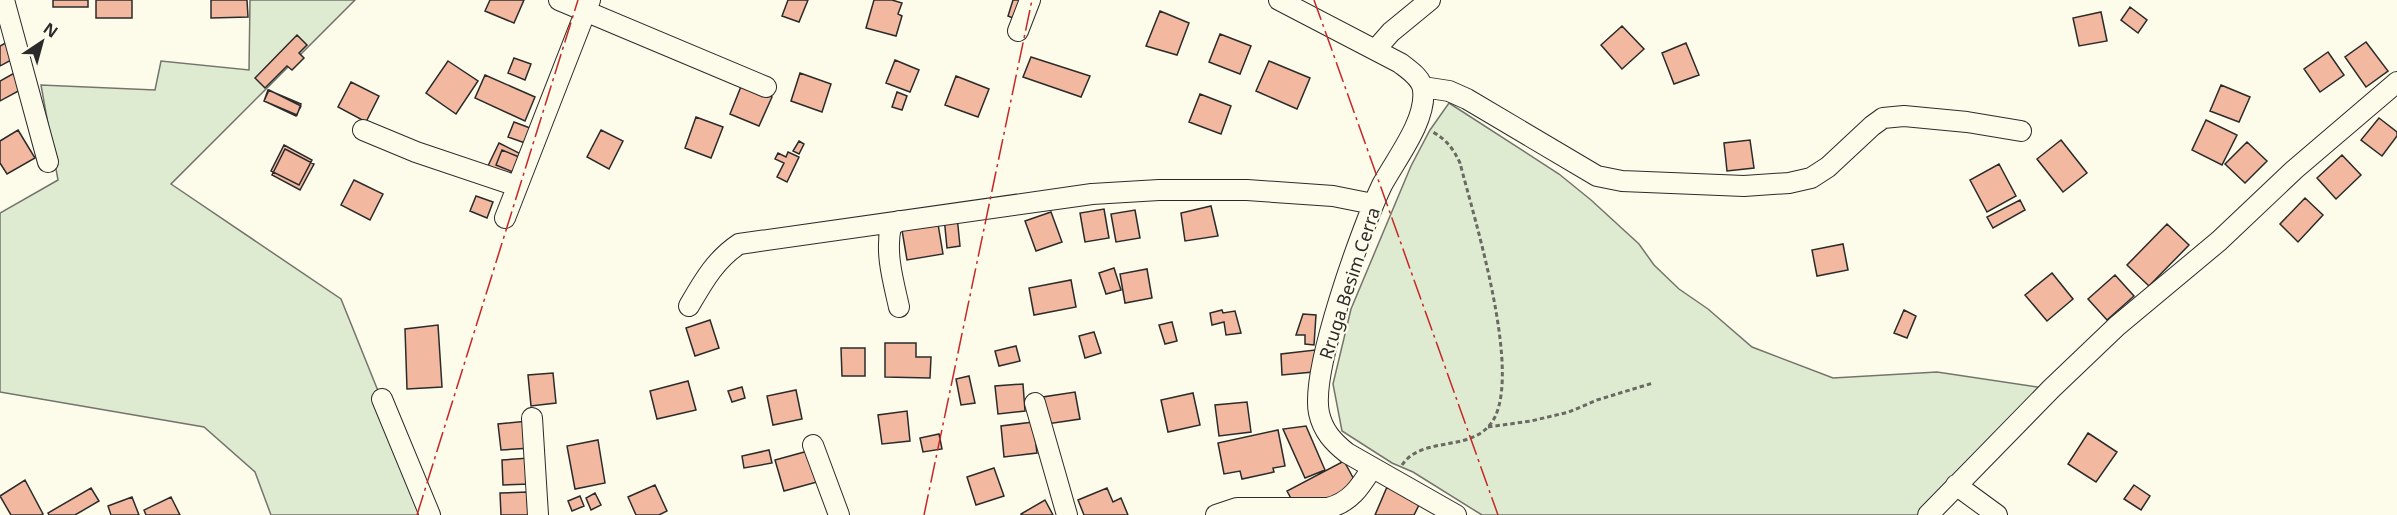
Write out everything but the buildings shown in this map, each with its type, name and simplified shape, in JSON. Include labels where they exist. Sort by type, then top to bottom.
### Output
[{"type":"street","points":[[4,0],[48,162]]},
{"type":"street","points":[[559,0],[588,6],[766,87]]},
{"type":"street","points":[[1018,31],[1030,0]]},
{"type":"street","points":[[1279,0],[1376,49],[1414,74],[1423,87],[1449,91],[1467,99],[1589,172],[1622,181],[1744,186],[1811,178],[1828,167],[1883,118],[1914,117],[1967,122],[2021,131]]},
{"type":"street","points":[[1376,49],[1392,32],[1430,0]]},
{"type":"street","points":[[505,218],[588,6]]},
{"type":"street","points":[[1928,515],[2050,389],[2117,326],[2218,241],[2294,170],[2397,82]]},
{"type":"street","name":"Rruga Besim Cerra","points":[[1423,87],[1422,108],[1417,123],[1373,204],[1334,323],[1322,364],[1318,412],[1323,427],[1332,441],[1372,468],[1456,515]]},
{"type":"street","points":[[363,130],[416,152],[517,186]]},
{"type":"street","points":[[688,306],[707,274],[724,254],[739,244],[1092,194],[1159,190],[1247,190],[1333,196],[1373,204]]},
{"type":"street","points":[[899,221],[891,226],[888,239],[892,276],[899,307]]},
{"type":"street","points":[[382,399],[430,515]]},
{"type":"street","points":[[1035,403],[1067,515]]},
{"type":"street","points":[[532,418],[538,515]]},
{"type":"street","points":[[813,445],[839,515]]},
{"type":"street","points":[[829,461],[849,515]]},
{"type":"street","points":[[1216,515],[1237,508],[1328,508],[1342,504],[1362,483],[1372,468]]},
{"type":"street","points":[[1956,485],[1997,515]]},
{"type":"path","points":[[1393,479],[1405,461],[1417,451],[1457,443],[1488,427],[1497,414],[1502,397],[1504,369],[1489,280],[1457,157],[1443,137],[1417,123]]},
{"type":"path","points":[[1488,427],[1531,421],[1569,412],[1597,400],[1653,383]]},
{"type":"green space","points":[[250,0],[355,0],[171,184],[341,299],[428,515],[271,515],[255,472],[204,427],[0,392],[0,213],[58,180],[41,85],[155,90],[161,61],[249,70]]},
{"type":"green space","points":[[1449,103],[1559,174],[1639,244],[1654,265],[1679,289],[1708,309],[1752,347],[1833,378],[1937,372],[2051,389],[1928,515],[1482,515],[1342,431],[1333,384],[1351,309],[1411,166],[1430,130]]},
{"type":"power","points":[[417,515],[578,0]]},
{"type":"power","points":[[924,515],[1032,0]]},
{"type":"power","points":[[1314,0],[1498,515]]}]
